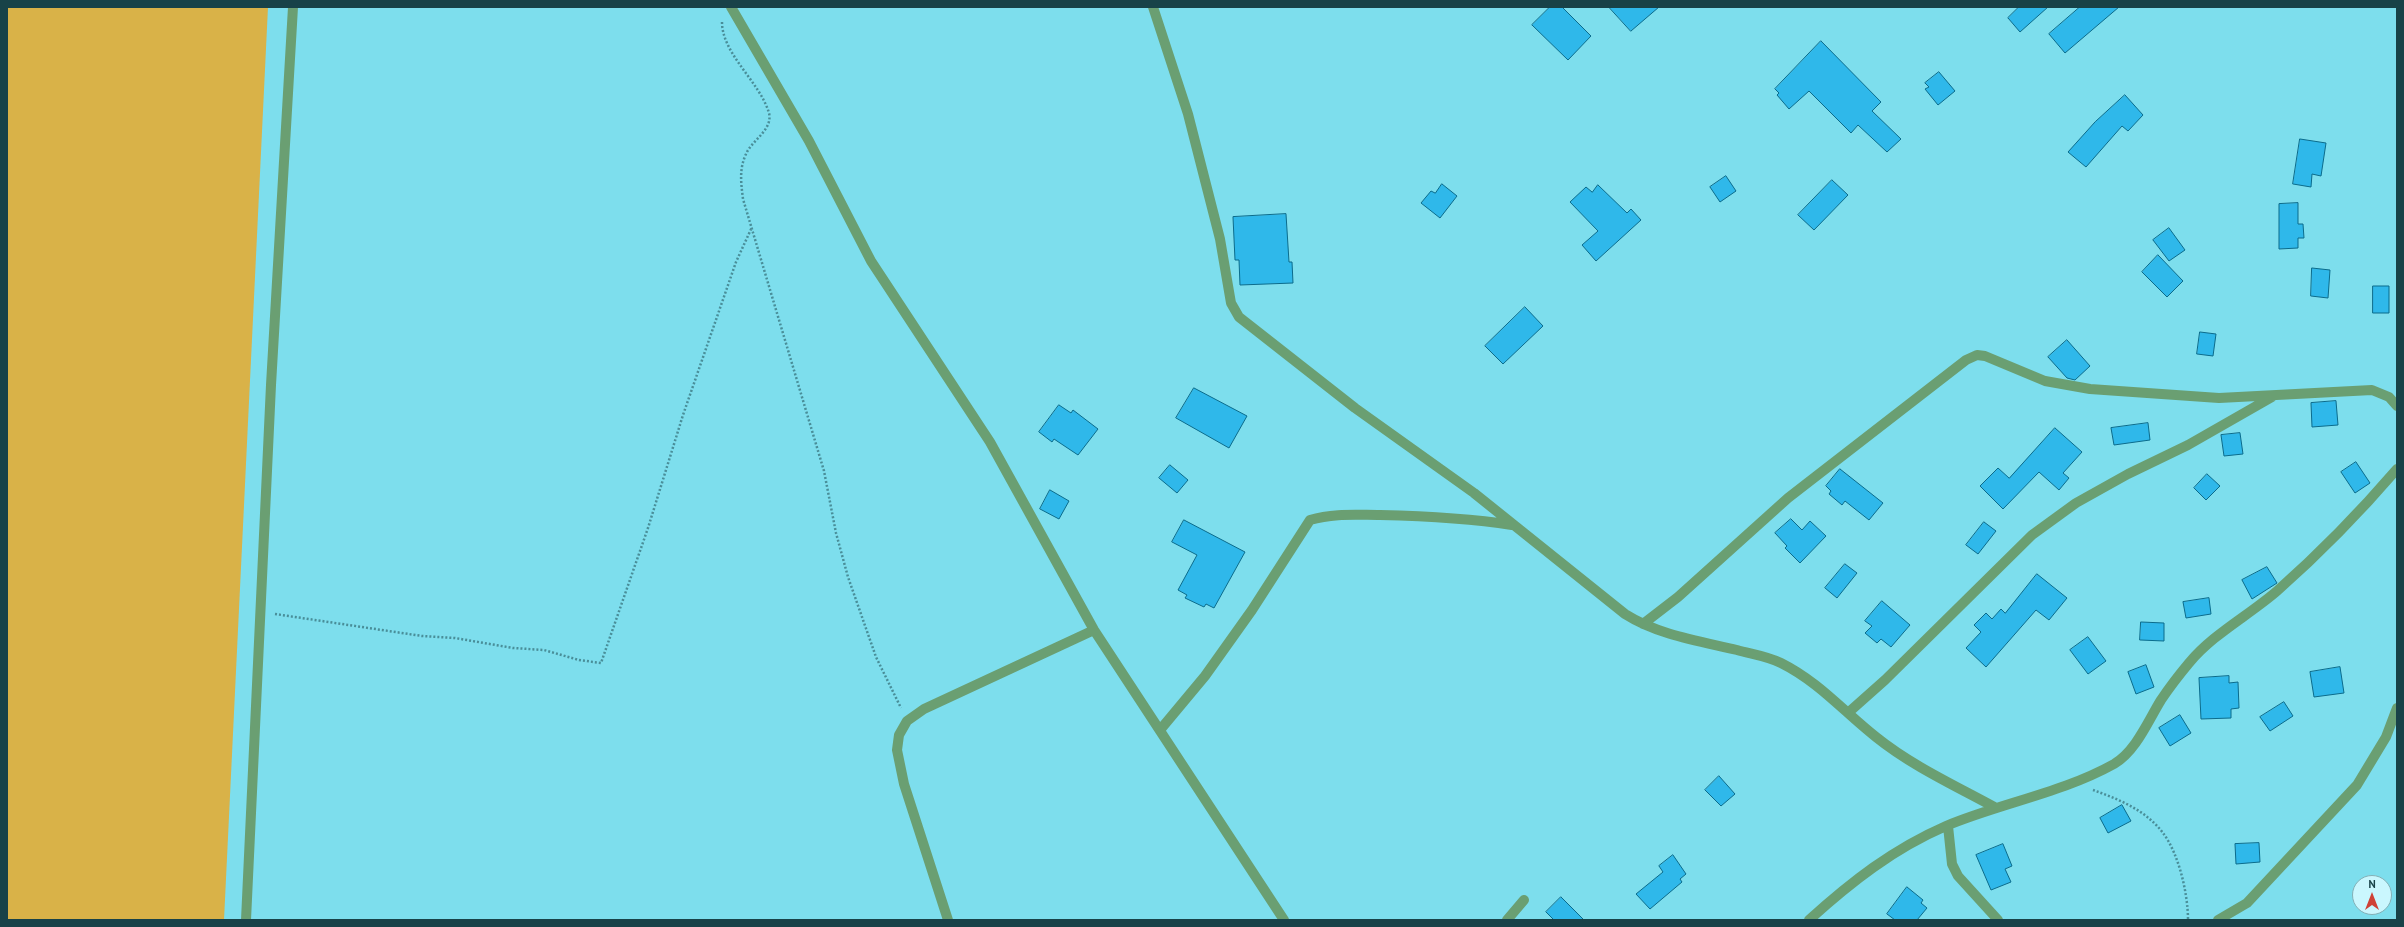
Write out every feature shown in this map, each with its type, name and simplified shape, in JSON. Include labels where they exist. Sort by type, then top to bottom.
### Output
[{"type":"street","points":[[246,920],[262,612],[271,385],[293,7]]},
{"type":"street","points":[[731,7],[809,141],[872,262],[990,442],[1094,630],[1284,920]]},
{"type":"street","points":[[1153,7],[1188,114],[1220,239],[1231,303],[1239,317],[1355,408],[1474,493],[1512,525],[1594,587],[1625,614],[1644,624],[1681,637],[1778,662],[1826,692],[1876,737],[1898,752],[1965,794],[1996,808]]},
{"type":"street","points":[[1644,624],[1678,597],[1788,498],[1966,360],[1977,355],[1986,356],[2045,381],[2090,389],[2219,398],[2372,390],[2389,397],[2397,406]]},
{"type":"street","points":[[1849,712],[1890,675],[2032,535],[2076,504],[2128,474],[2188,445],[2273,396]]},
{"type":"street","points":[[1809,920],[1877,863],[1906,844],[1996,808],[2071,784],[2116,763],[2128,752],[2162,698],[2190,662],[2222,632],[2276,592],[2322,550],[2357,515],[2397,469]]},
{"type":"street","points":[[1160,730],[1205,676],[1252,610],[1310,520],[1325,515],[1340,514],[1475,520],[1512,525]]},
{"type":"street","points":[[948,920],[899,764],[898,742],[907,721],[924,709],[945,698],[1094,630]]},
{"type":"street","points":[[2218,920],[2247,903],[2357,785],[2386,737],[2397,708]]},
{"type":"street","points":[[1948,826],[1952,864],[1958,876],[1998,920]]},
{"type":"street","points":[[1507,920],[1524,900]]},
{"type":"path","points":[[722,16],[724,39],[755,85],[769,114],[768,126],[746,154],[740,182],[743,199],[824,471],[836,533],[848,577],[876,657],[907,721]]},
{"type":"path","points":[[262,612],[422,636],[455,638],[513,648],[544,650],[579,660],[601,663],[648,528],[683,415],[736,262],[752,228]]},
{"type":"path","points":[[2071,784],[2129,804],[2163,833],[2180,870],[2186,892],[2188,920]]},
{"type":"shaded area","points":[[7,7],[268,7],[224,920],[7,920]]},
{"type":"building","points":[[1550,7],[1562,7],[1591,36],[1568,60],[1532,25]]},
{"type":"building","points":[[1609,7],[1659,7],[1631,31]]},
{"type":"building","points":[[2019,7],[2048,7],[2020,32],[2008,18]]},
{"type":"building","points":[[2080,7],[2119,7],[2065,53],[2049,34]]},
{"type":"building","points":[[1821,41],[1881,102],[1872,111],[1901,139],[1887,152],[1858,125],[1851,133],[1809,91],[1789,109],[1777,95],[1779,93],[1775,89]]},
{"type":"building","points":[[1939,72],[1955,91],[1938,105],[1925,89],[1929,87],[1925,83]]},
{"type":"building","points":[[2125,95],[2143,115],[2128,131],[2122,126],[2086,167],[2068,152],[2095,122]]},
{"type":"building","points":[[2300,139],[2326,143],[2321,176],[2312,174],[2311,187],[2293,184]]},
{"type":"building","points":[[1726,176],[1736,191],[1720,202],[1710,187]]},
{"type":"building","points":[[1832,180],[1848,195],[1814,230],[1798,215]]},
{"type":"building","points":[[1442,184],[1457,196],[1440,218],[1421,203],[1431,191],[1435,193]]},
{"type":"building","points":[[1598,185],[1627,213],[1631,209],[1641,220],[1596,261],[1582,245],[1598,231],[1570,202],[1586,187],[1592,192]]},
{"type":"building","points":[[2298,203],[2298,224],[2303,224],[2304,238],[2298,238],[2298,248],[2279,249],[2279,204]]},
{"type":"building","points":[[1286,214],[1289,262],[1292,262],[1293,283],[1240,285],[1239,260],[1235,260],[1233,217]]},
{"type":"building","points":[[2169,228],[2185,250],[2169,261],[2153,240]]},
{"type":"building","points":[[2158,255],[2183,281],[2167,297],[2142,272]]},
{"type":"building","points":[[2312,268],[2330,270],[2328,298],[2311,296]]},
{"type":"building","points":[[2373,286],[2389,286],[2389,313],[2373,313]]},
{"type":"building","points":[[1525,307],[1543,326],[1503,364],[1485,346]]},
{"type":"building","points":[[2200,332],[2216,334],[2213,356],[2197,354]]},
{"type":"building","points":[[2067,340],[2090,366],[2075,380],[2067,378],[2048,357]]},
{"type":"building","points":[[1194,388],[1247,416],[1229,448],[1176,418]]},
{"type":"building","points":[[2336,401],[2338,425],[2312,427],[2311,403]]},
{"type":"building","points":[[1059,405],[1071,413],[1073,410],[1098,429],[1078,455],[1054,439],[1052,442],[1039,432]]},
{"type":"building","points":[[2148,423],[2150,440],[2114,445],[2111,428]]},
{"type":"building","points":[[2055,428],[2082,452],[2063,473],[2069,478],[2059,490],[2039,472],[2003,509],[1980,486],[1998,468],[2009,478]]},
{"type":"building","points":[[2240,433],[2243,454],[2224,456],[2221,435]]},
{"type":"building","points":[[2356,462],[2370,483],[2355,493],[2341,472]]},
{"type":"building","points":[[1170,465],[1188,480],[1177,493],[1159,478]]},
{"type":"building","points":[[1840,469],[1883,503],[1869,520],[1845,501],[1842,505],[1829,494],[1831,491],[1826,486]]},
{"type":"building","points":[[2207,474],[2220,486],[2206,500],[2194,488]]},
{"type":"building","points":[[1050,490],[1069,501],[1059,519],[1040,509]]},
{"type":"building","points":[[1791,519],[1802,530],[1810,521],[1826,536],[1800,563],[1785,548],[1787,546],[1775,533]]},
{"type":"building","points":[[1184,520],[1245,552],[1214,608],[1206,604],[1204,607],[1185,598],[1187,595],[1178,590],[1197,555],[1172,542]]},
{"type":"building","points":[[1984,522],[1996,531],[1978,554],[1966,545]]},
{"type":"building","points":[[1845,564],[1857,573],[1837,598],[1825,588]]},
{"type":"building","points":[[2267,567],[2277,583],[2252,599],[2242,580]]},
{"type":"building","points":[[2037,574],[2067,598],[2049,620],[2036,610],[1986,667],[1966,648],[1981,632],[1974,625],[1986,613],[1992,619],[2001,609],[2005,613]]},
{"type":"building","points":[[2209,598],[2211,614],[2186,618],[2183,602]]},
{"type":"building","points":[[1882,601],[1910,625],[1891,647],[1881,639],[1877,643],[1865,633],[1872,626],[1865,621]]},
{"type":"building","points":[[2141,622],[2164,623],[2164,641],[2140,640]]},
{"type":"building","points":[[2088,637],[2106,661],[2088,674],[2070,650]]},
{"type":"building","points":[[2146,665],[2154,687],[2136,694],[2128,672]]},
{"type":"building","points":[[2340,667],[2344,693],[2314,697],[2310,672]]},
{"type":"building","points":[[2229,676],[2229,683],[2238,682],[2239,708],[2231,709],[2231,718],[2201,719],[2199,678]]},
{"type":"building","points":[[2284,702],[2293,716],[2270,731],[2260,717]]},
{"type":"building","points":[[2180,715],[2191,733],[2170,746],[2159,728]]},
{"type":"building","points":[[1719,776],[1735,794],[1721,806],[1705,790]]},
{"type":"building","points":[[2122,805],[2131,821],[2108,833],[2100,818]]},
{"type":"building","points":[[2259,843],[2260,862],[2236,864],[2235,844]]},
{"type":"building","points":[[2003,844],[2012,866],[2005,869],[2011,882],[1991,890],[1976,855]]},
{"type":"building","points":[[1673,855],[1686,874],[1680,879],[1682,882],[1650,909],[1636,894],[1663,872],[1659,866]]},
{"type":"building","points":[[1907,887],[1923,900],[1921,903],[1927,908],[1917,920],[1895,920],[1887,914]]},
{"type":"building","points":[[1561,897],[1584,920],[1554,920],[1546,912]]}]
